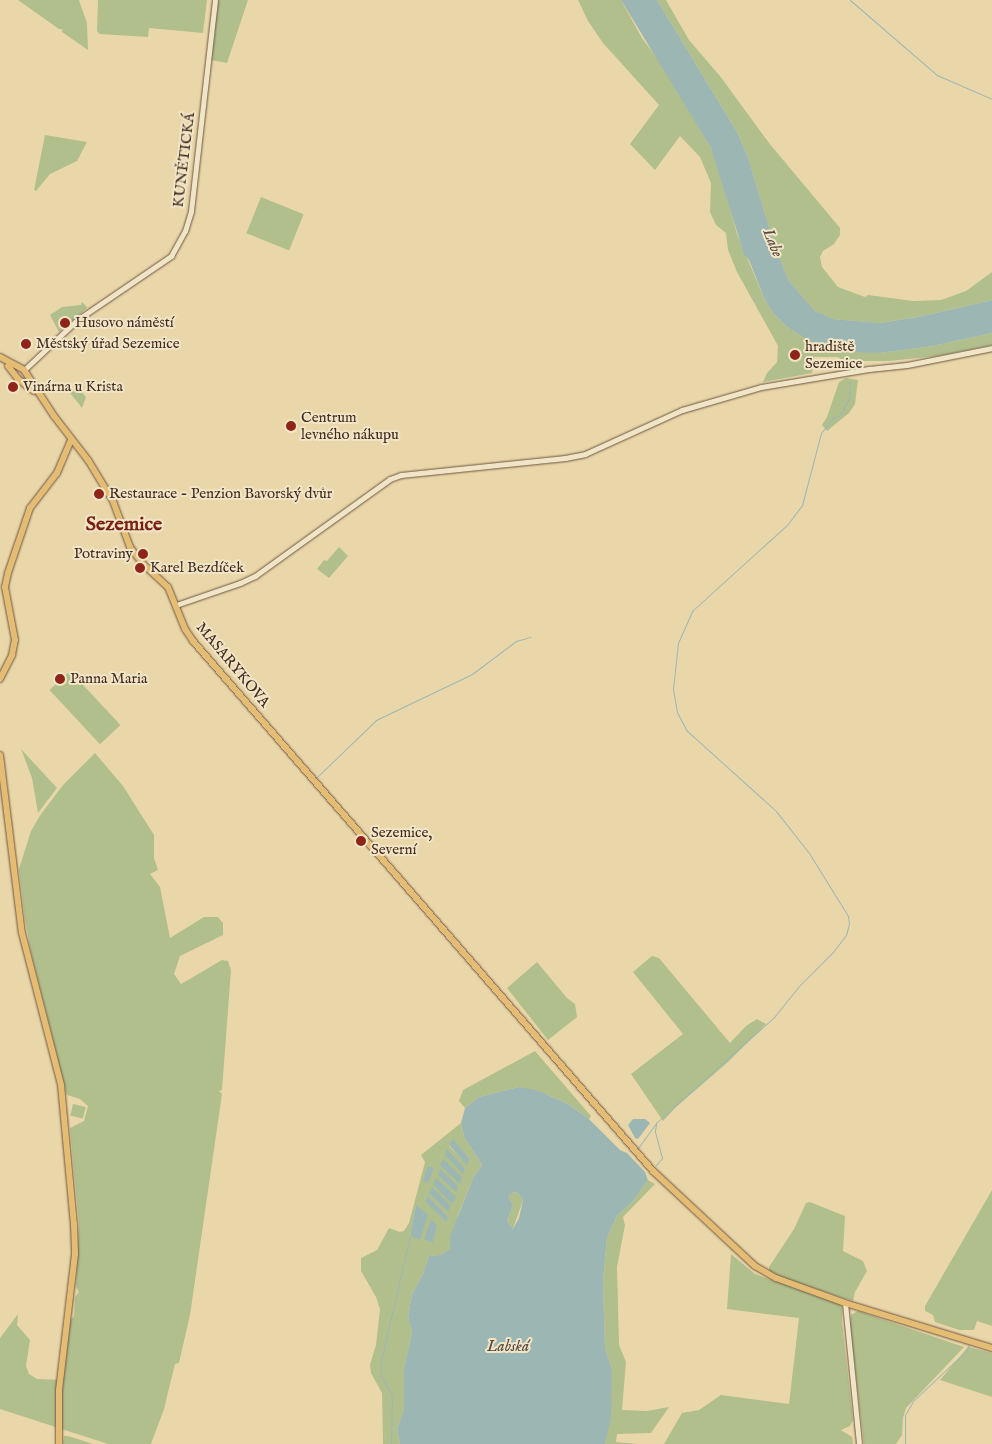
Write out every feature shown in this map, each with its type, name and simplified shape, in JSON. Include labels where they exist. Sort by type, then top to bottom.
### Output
[{"type":"main road","points":[[0,358],[24,371],[25,378],[19,378]]},
{"type":"main road","name":"MASARYKOVA","points":[[0,358],[42,399]]},
{"type":"main road","name":"MASARYKOVA","points":[[24,371],[71,440],[88,460],[113,501],[132,550],[165,584],[176,605],[185,629],[193,641],[653,1171],[764,1272],[845,1303],[992,1348]]},
{"type":"main road","points":[[0,679],[12,655],[15,640],[4,599],[8,573],[28,512],[60,468],[71,440]]},
{"type":"main road","points":[[0,754],[22,933],[61,1085],[74,1224],[74,1261],[59,1390],[59,1444]]},
{"type":"street","name":"KUNĚTICKÁ","points":[[24,371],[63,332],[173,252],[187,227],[190,215],[214,0]]},
{"type":"street","points":[[176,605],[248,580],[351,509],[390,479],[413,472],[565,458],[586,454],[682,410],[760,387],[850,372],[908,365],[992,348]]},
{"type":"street","points":[[845,1303],[859,1444]]},
{"type":"green space","points":[[18,0],[79,0],[87,23],[88,50],[62,32],[62,29],[59,29]]},
{"type":"green space","points":[[98,0],[207,0],[203,33],[149,28],[148,37],[100,34],[97,31]]},
{"type":"green space","points":[[217,0],[248,0],[227,63],[211,60]]},
{"type":"green space","points":[[578,0],[621,0],[642,38],[663,66],[711,148],[720,171],[737,234],[765,300],[773,313],[788,328],[827,349],[880,353],[933,346],[992,333],[992,345],[938,356],[889,361],[844,361],[838,357],[814,357],[812,373],[763,382],[767,373],[777,362],[778,346],[737,272],[728,250],[726,233],[716,225],[710,212],[711,183],[700,157],[680,136],[655,170],[630,144],[659,105],[603,43],[588,21]]},
{"type":"green space","points":[[657,0],[666,0],[689,40],[720,76],[769,143],[840,228],[840,235],[834,244],[823,251],[820,257],[822,267],[838,287],[865,297],[868,295],[913,301],[941,300],[966,291],[992,272],[992,300],[923,316],[880,323],[832,319],[815,311],[789,281],[774,244],[748,157],[737,132]]},
{"type":"green space","points":[[45,135],[87,142],[77,161],[50,174],[36,191],[34,190]]},
{"type":"green space","points":[[261,197],[304,214],[289,250],[246,233]]},
{"type":"green space","points":[[82,302],[87,307],[86,309],[59,332],[50,315],[62,307],[81,305]]},
{"type":"green space","points":[[846,378],[858,380],[855,404],[849,413],[827,431],[822,425],[827,417],[839,382]]},
{"type":"green space","points":[[78,388],[86,397],[82,408],[70,393]]},
{"type":"green space","points":[[339,547],[348,556],[329,578],[317,569]]},
{"type":"green space","points":[[70,671],[120,725],[100,744],[50,690]]},
{"type":"green space","points":[[21,749],[57,788],[38,813],[32,778]]},
{"type":"green space","points":[[95,753],[123,786],[154,835],[154,858],[158,870],[150,874],[160,887],[170,938],[204,917],[218,917],[223,923],[223,935],[180,956],[174,974],[181,984],[222,960],[228,961],[231,970],[222,1090],[219,1091],[222,1094],[190,1315],[179,1363],[175,1364],[164,1409],[151,1444],[108,1444],[0,1409],[0,1338],[18,1314],[17,1325],[30,1340],[26,1366],[29,1374],[37,1379],[63,1380],[70,1321],[74,1316],[75,1297],[79,1292],[76,1287],[79,1224],[70,1128],[84,1121],[88,1106],[80,1099],[67,1095],[31,952],[19,869],[31,831],[41,814],[63,785]]},
{"type":"green space","points":[[652,956],[659,958],[730,1043],[746,1026],[757,1019],[766,1024],[728,1062],[675,1108],[663,1121],[631,1074],[683,1034],[633,972]]},
{"type":"green space","points":[[537,962],[567,998],[575,1004],[577,1017],[548,1040],[507,988]]},
{"type":"green space","points":[[535,1051],[591,1116],[589,1119],[568,1104],[550,1096],[519,1087],[479,1097],[465,1108],[459,1101],[463,1090]]},
{"type":"green space","points":[[73,1104],[86,1107],[83,1119],[70,1116]]},
{"type":"green space","points":[[461,1123],[464,1137],[482,1165],[473,1178],[458,1215],[450,1249],[440,1255],[429,1256],[423,1274],[412,1294],[408,1317],[412,1332],[404,1368],[404,1409],[397,1429],[400,1444],[383,1444],[382,1393],[371,1373],[370,1365],[376,1345],[380,1309],[376,1297],[361,1271],[361,1258],[377,1250],[389,1228],[400,1232],[404,1231],[409,1223],[425,1162],[421,1155]],"holes":[[[453,1140],[470,1159],[467,1164],[449,1146]],[[416,1206],[427,1215],[410,1236]]]},
{"type":"green space","points":[[648,1180],[655,1184],[623,1217],[625,1225],[617,1267],[619,1345],[626,1362],[622,1410],[647,1411],[669,1407],[651,1433],[617,1434],[616,1442],[639,1444],[605,1444],[612,1370],[605,1347],[603,1281],[607,1238],[617,1216],[632,1202]]},
{"type":"green space","points":[[992,1190],[992,1326],[977,1321],[974,1330],[959,1330],[935,1322],[933,1315],[925,1311],[925,1306]]},
{"type":"green space","points":[[513,1192],[519,1194],[523,1200],[513,1229],[507,1221],[513,1205],[508,1196]]},
{"type":"green space","points":[[810,1202],[845,1216],[843,1251],[863,1261],[867,1271],[855,1292],[853,1301],[769,1272],[769,1267],[794,1229],[806,1203]]},
{"type":"green space","points":[[731,1254],[755,1274],[839,1304],[842,1308],[853,1420],[850,1426],[841,1430],[852,1437],[853,1444],[664,1444],[682,1413],[699,1410],[721,1395],[789,1404],[799,1318],[727,1309]]},
{"type":"green space","points":[[858,1311],[964,1347],[906,1408],[903,1418],[902,1435],[896,1444],[864,1444],[850,1326],[851,1315]]},
{"type":"green space","points":[[968,1347],[992,1353],[992,1397],[940,1380]]},
{"type":"green space","points":[[64,1436],[68,1436],[93,1444],[63,1444]]},
{"type":"water","name":"Labe","points":[[621,0],[657,0],[737,132],[748,157],[774,244],[789,281],[815,311],[833,319],[880,323],[923,316],[992,300],[992,333],[933,346],[880,353],[845,352],[818,345],[788,328],[773,313],[765,300],[749,260],[744,254],[711,148]]},
{"type":"water","name":"Labská","points":[[519,1087],[536,1090],[568,1104],[589,1119],[620,1150],[627,1153],[645,1172],[648,1180],[632,1202],[617,1216],[607,1238],[603,1281],[605,1347],[612,1370],[611,1418],[605,1444],[400,1444],[397,1429],[404,1409],[404,1368],[412,1332],[408,1317],[412,1294],[423,1274],[429,1256],[440,1255],[450,1249],[450,1236],[473,1178],[482,1165],[464,1137],[461,1123],[465,1108],[479,1097]],"holes":[[[514,1192],[519,1194],[523,1200],[519,1218],[513,1229],[507,1221],[513,1205],[508,1196]]]},
{"type":"water","points":[[633,1119],[645,1119],[650,1123],[638,1139],[635,1138],[628,1125]]},
{"type":"water","points":[[453,1139],[470,1159],[467,1165],[449,1145]]},
{"type":"water","points":[[447,1149],[465,1169],[463,1174],[445,1155]]},
{"type":"water","points":[[443,1159],[462,1177],[460,1184],[440,1165]]},
{"type":"water","points":[[428,1166],[434,1168],[428,1183],[423,1181]]},
{"type":"water","points":[[440,1169],[458,1186],[456,1192],[438,1175]]},
{"type":"water","points":[[436,1178],[456,1197],[452,1204],[433,1184]]},
{"type":"water","points":[[432,1187],[450,1205],[449,1210],[447,1211],[429,1193]]},
{"type":"water","points":[[427,1196],[448,1217],[446,1222],[426,1202]]},
{"type":"water","points":[[416,1205],[428,1215],[420,1240],[410,1236]]},
{"type":"water","points":[[431,1219],[437,1225],[433,1242],[424,1240]]},
{"type":"waterway","points":[[850,0],[937,75],[992,99]]},
{"type":"waterway","points":[[638,1148],[656,1123],[774,1017],[798,987],[833,952],[846,935],[849,924],[848,916],[809,853],[776,811],[687,731],[677,712],[673,689],[678,643],[692,611],[787,525],[802,505],[821,433],[832,419],[840,415],[849,399],[850,382]]},
{"type":"waterway","points":[[316,778],[376,720],[472,674],[516,641],[530,637]]},
{"type":"waterway","points":[[656,1124],[655,1131],[662,1158],[656,1165]]},
{"type":"waterway","points":[[391,1444],[391,1393],[381,1376],[380,1365],[410,1236]]},
{"type":"waterway","points":[[905,1444],[905,1415],[913,1401],[965,1352],[969,1345]]},
{"type":"place","name":"Husovo náměstí","points":[[65,323]]},
{"type":"place","name":"Městský úřad Sezemice","points":[[26,344]]},
{"type":"place","name":"hradiště Sezemice","points":[[795,355]]},
{"type":"place","name":"Vinárna u Krista","points":[[13,387]]},
{"type":"place","name":"Centrum levného nákupu","points":[[291,426]]},
{"type":"place","name":"Restaurace - Penzion Bavorský dvůr","points":[[99,494]]},
{"type":"place","name":"Potraviny","points":[[143,554]]},
{"type":"place","name":"Karel Bezdíček","points":[[140,568]]},
{"type":"place","name":"Panna Maria","points":[[60,679]]},
{"type":"place","name":"Sezemice, Severní","points":[[361,841]]},
{"type":"district","name":"Sezemice","points":[[124,524]]}]
